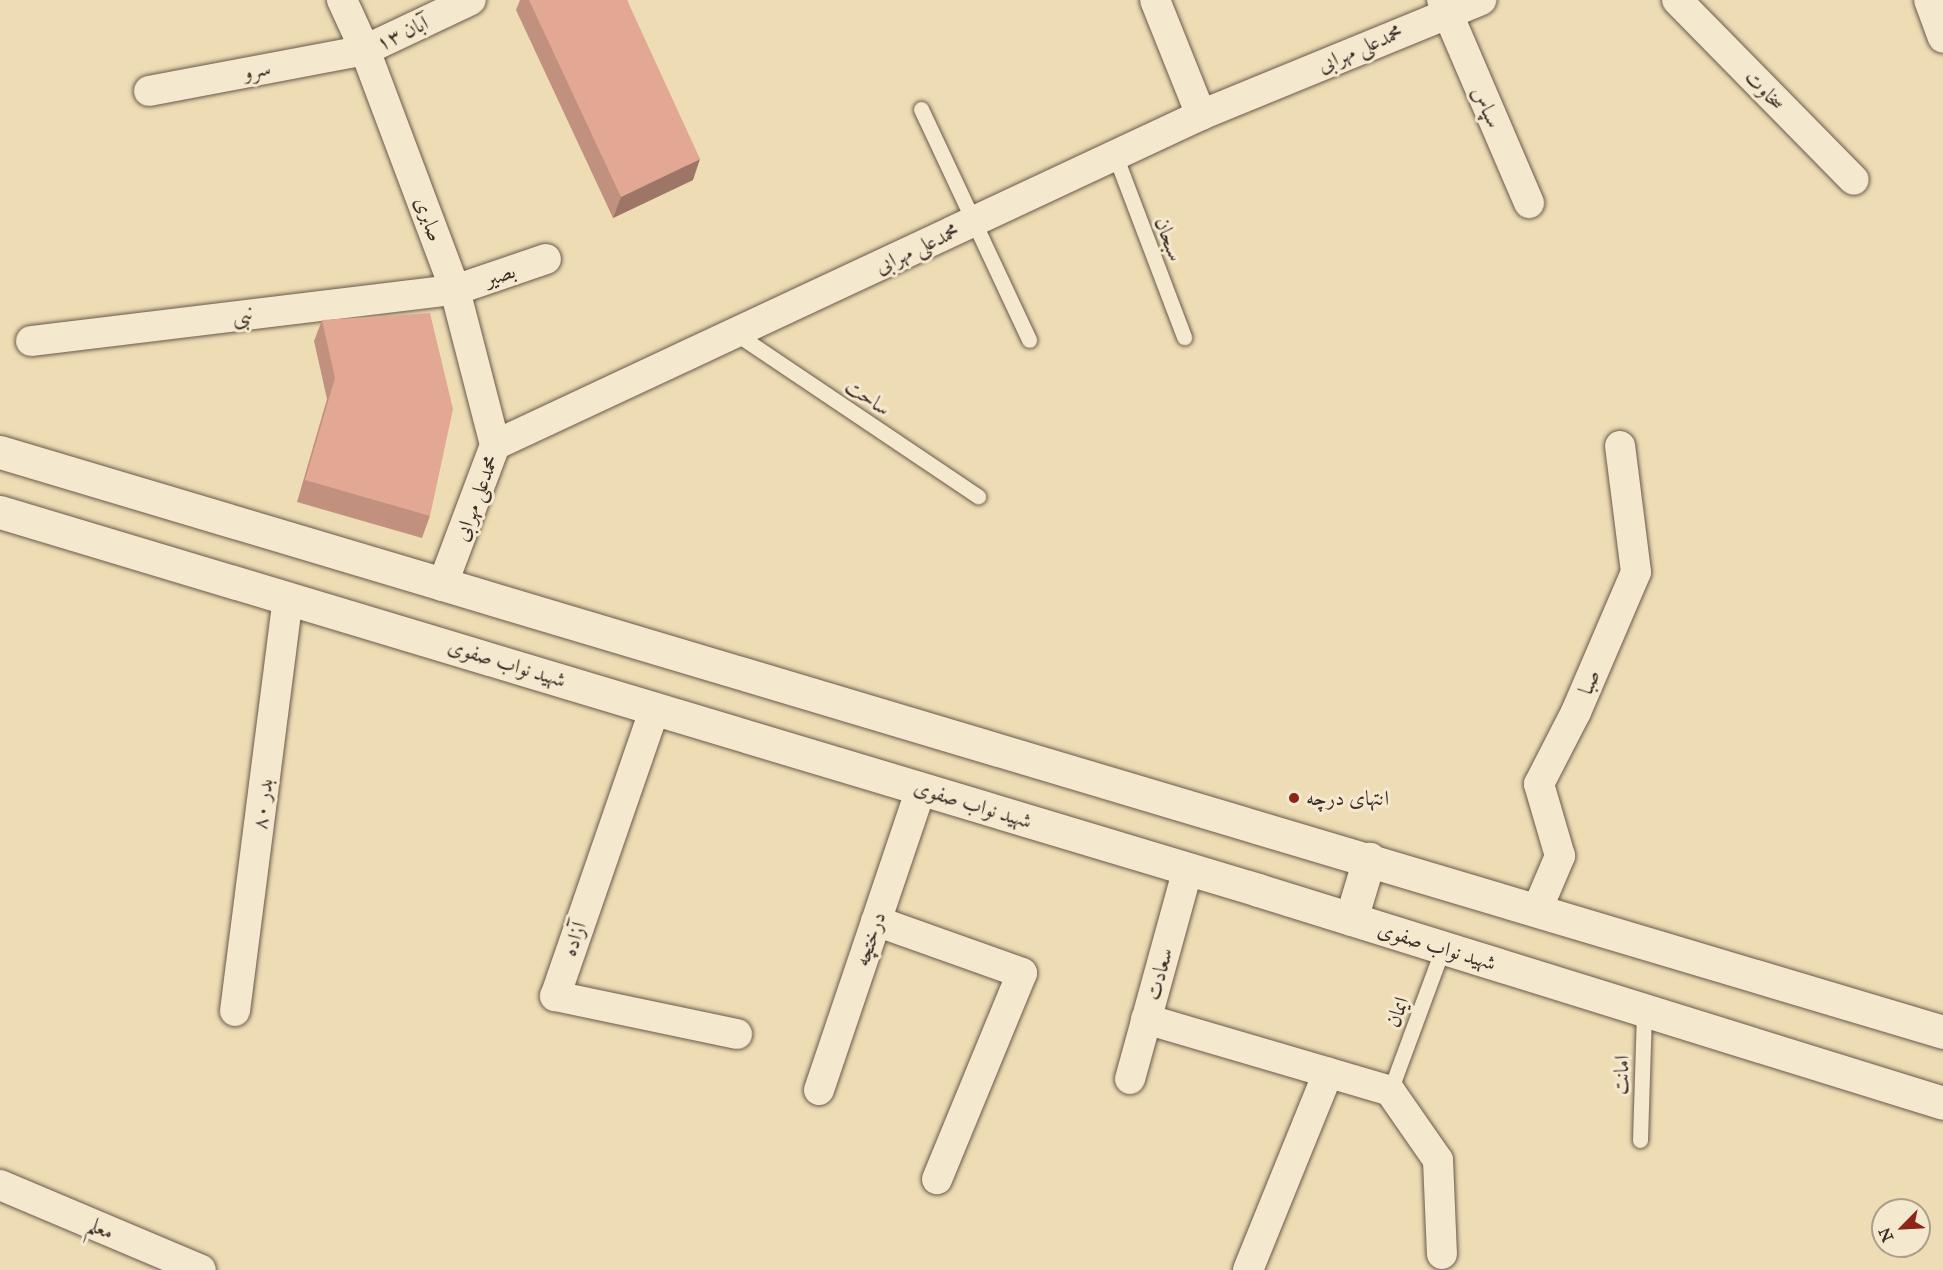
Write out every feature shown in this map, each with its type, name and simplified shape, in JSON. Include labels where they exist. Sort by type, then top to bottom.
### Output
[{"type":"main road","points":[[0,452],[442,586],[1370,859],[1943,1032]]},
{"type":"main road","name":"شهید نواب صفوی","points":[[0,512],[1188,869],[1943,1103]]},
{"type":"main road","points":[[1351,919],[1370,859]]},
{"type":"street","name":"صابری","points":[[342,0],[365,50],[455,290],[495,445]]},
{"type":"street","name":"۱۳ آبان","points":[[365,50],[471,0]]},
{"type":"street","points":[[1155,0],[1201,115]]},
{"type":"street","name":"محمدعلی مهرابی","points":[[442,586],[495,445],[1201,115],[1444,6],[1481,0]]},
{"type":"street","name":"سخاوت","points":[[1677,0],[1854,180]]},
{"type":"street","points":[[1929,0],[1943,38]]},
{"type":"street","name":"سپاس","points":[[1444,6],[1529,203]]},
{"type":"street","name":"سرو","points":[[150,91],[365,50]]},
{"type":"street","name":"بصیر","points":[[455,290],[546,259]]},
{"type":"street","name":"نبی","points":[[31,341],[455,290]]},
{"type":"street","name":"صبا","points":[[1537,910],[1560,856],[1539,784],[1576,712],[1636,572],[1620,446]]},
{"type":"street","name":"بدر ۸۰","points":[[235,1011],[288,598]]},
{"type":"street","name":"آزاده","points":[[655,708],[555,996],[737,1034]]},
{"type":"street","name":"درختچه","points":[[819,1090],[921,788]]},
{"type":"street","name":"سعادت","points":[[1130,1079],[1188,869]]},
{"type":"street","points":[[876,921],[1022,973],[938,1179]]},
{"type":"street","points":[[1146,1019],[1390,1091],[1438,1160],[1442,1254]]},
{"type":"street","points":[[1248,1270],[1328,1073]]},
{"type":"street","name":"معلم","points":[[0,1185],[201,1270]]},
{"type":"lane","points":[[921,109],[976,220],[1029,340]]},
{"type":"lane","name":"سبحان","points":[[1115,155],[1184,337]]},
{"type":"lane","name":"ساحت","points":[[735,333],[978,496]]},
{"type":"lane","name":"ایمان","points":[[1390,1091],[1443,948]]},
{"type":"lane","name":"امانت","points":[[1640,1140],[1644,1011]]},
{"type":"building","points":[[529,0],[627,0],[700,159],[621,197]]},
{"type":"building","points":[[430,313],[453,409],[430,516],[305,480],[335,378],[322,320]]},
{"type":"place","name":"انتهای درچه","points":[[1294,798]]}]
